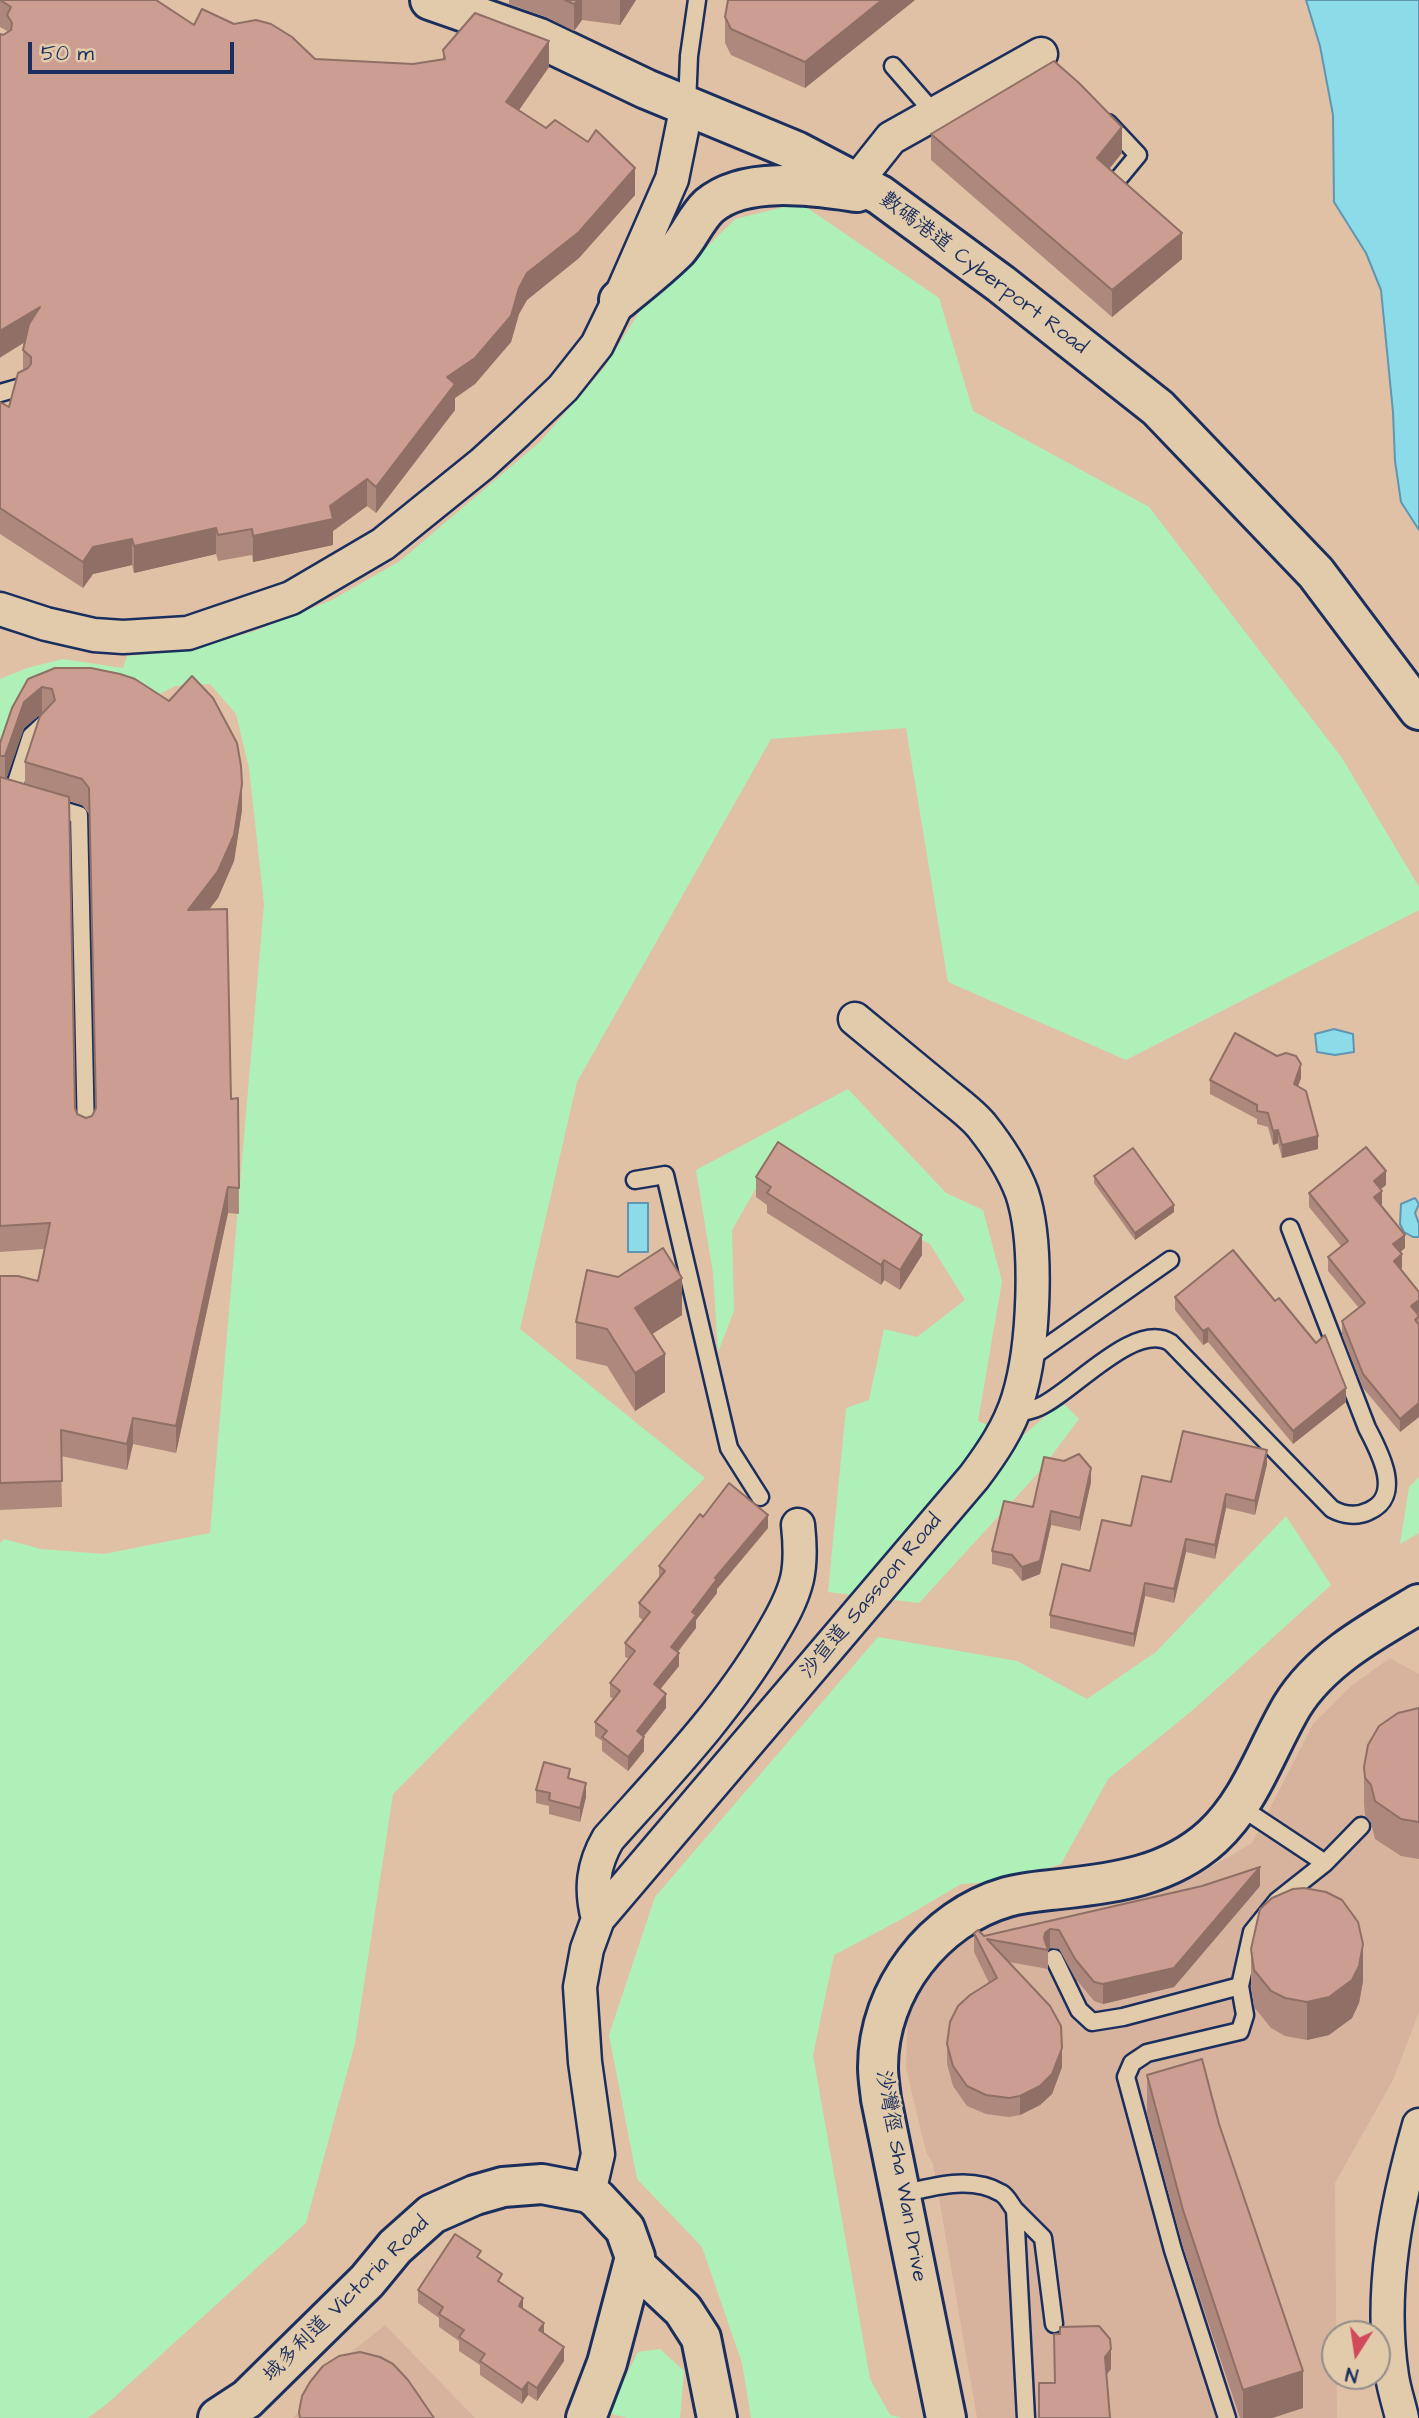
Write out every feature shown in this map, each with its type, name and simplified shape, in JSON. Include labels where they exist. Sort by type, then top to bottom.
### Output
[{"type":"street","name":"數碼港道 Cyberport Road","points":[[430,0],[539,38],[646,89],[796,151],[868,189],[1001,284],[1158,408],[1316,573],[1419,710]]},
{"type":"street","points":[[619,300],[678,249],[709,206],[734,192],[778,184],[868,189],[891,138],[934,113],[1046,59]]},
{"type":"street","points":[[0,608],[46,624],[94,635],[123,637],[188,633],[291,598],[383,544],[482,464],[563,388],[597,345],[672,179],[687,105]]},
{"type":"street","name":"沙宣道 Sassoon Road","points":[[589,2193],[598,2154],[585,2062],[580,1987],[587,1949],[598,1919],[974,1477],[1000,1440],[1013,1413],[1027,1360],[1031,1298],[1028,1215],[1021,1191],[1010,1169],[978,1122],[855,1018]]},
{"type":"street","points":[[598,1919],[593,1886],[600,1853],[608,1839],[715,1717],[763,1650],[784,1614],[797,1580],[800,1562],[798,1525]]},
{"type":"street","name":"沙灣徑 Sha Wan Drive","points":[[946,2418],[881,2099],[878,2067],[886,2018],[907,1971],[941,1932],[1007,1897],[1108,1884],[1150,1873],[1194,1851],[1227,1822],[1239,1806],[1293,1705],[1305,1688],[1345,1650],[1419,1604]]},
{"type":"street","points":[[1402,2418],[1392,2377],[1387,2328],[1388,2276],[1405,2175],[1419,2125]]},
{"type":"street","name":"域多利道 Victoria Road","points":[[218,2418],[247,2399],[367,2281],[395,2247],[432,2214],[475,2195],[503,2187],[542,2184],[589,2193]]},
{"type":"street","points":[[586,2418],[607,2363],[635,2265],[634,2252],[625,2229],[589,2193]]},
{"type":"street","points":[[635,2265],[683,2310],[701,2338],[717,2418]]},
{"type":"lane","points":[[687,105],[689,56],[697,0]]},
{"type":"lane","points":[[893,66],[934,113]]},
{"type":"lane","points":[[1099,114],[1138,155],[1114,184]]},
{"type":"lane","points":[[0,393],[21,387]]},
{"type":"lane","points":[[45,723],[31,736],[19,797],[79,815],[86,1134]]},
{"type":"lane","points":[[635,1180],[665,1175],[729,1448],[760,1497]]},
{"type":"lane","points":[[1013,1413],[1041,1407],[1125,1346],[1159,1338],[1171,1343],[1332,1509],[1354,1514],[1373,1510],[1388,1488],[1381,1454],[1367,1428],[1290,1228]]},
{"type":"lane","points":[[1027,1360],[1170,1260]]},
{"type":"lane","points":[[1239,1806],[1325,1863]]},
{"type":"lane","points":[[1227,2418],[1173,2250],[1126,2077],[1132,2063],[1147,2053],[1240,2031],[1245,2015],[1240,1986],[1252,1932],[1277,1901],[1325,1863],[1361,1826]]},
{"type":"lane","points":[[1054,1958],[1079,2010],[1092,2022],[1123,2017],[1240,1986]]},
{"type":"lane","points":[[901,2194],[948,2184],[985,2187],[1003,2194],[1043,2238],[1054,2324]]},
{"type":"lane","points":[[1015,2210],[1026,2418]]},
{"type":"shaded area","points":[[1390,1658],[1419,1674],[1419,2012],[1393,2080],[1335,2183],[1336,2320],[1321,2320],[1321,2390],[1337,2390],[1337,2418],[977,2418],[933,2164],[926,2152],[906,2068],[908,2005],[929,1959],[974,1924],[1022,1909],[1112,1899],[1187,1881],[1252,1843],[1313,1724],[1351,1686]]},
{"type":"shaded area","points":[[385,2325],[475,2418],[293,2418],[340,2361]]},
{"type":"green space","points":[[800,203],[939,298],[973,411],[1149,507],[1342,758],[1419,887],[1419,910],[1126,1060],[948,982],[906,728],[771,739],[577,1082],[520,1329],[705,1478],[393,1794],[355,2043],[306,2223],[108,2403],[88,2418],[0,2418],[0,1543],[4,1539],[41,1549],[104,1554],[210,1533],[264,904],[249,768],[236,714],[210,684],[175,686],[154,697],[14,710],[0,742],[0,679],[27,668],[63,659],[123,668],[127,656],[185,651],[255,631],[332,600],[400,561],[540,442],[604,368],[650,295],[687,267],[735,219]]},
{"type":"green space","points":[[848,1089],[946,1193],[983,1210],[1002,1281],[978,1421],[1019,1439],[1062,1402],[1079,1419],[1040,1471],[919,1603],[828,1592],[846,1408],[869,1400],[884,1329],[917,1337],[965,1300],[930,1244],[770,1164],[732,1230],[734,1311],[718,1352],[713,1273],[696,1170]]},
{"type":"green space","points":[[1419,1477],[1419,1533],[1400,1544],[1409,1487]]},
{"type":"green space","points":[[1286,1516],[1331,1585],[1194,1709],[1108,1779],[1061,1864],[1004,1881],[961,1884],[834,1955],[813,2055],[870,2379],[890,2415],[902,2418],[751,2418],[742,2363],[702,2247],[637,2179],[609,2035],[655,1897],[878,1637],[1017,1661],[1087,1699],[1156,1652]]},
{"type":"green space","points":[[660,2349],[684,2371],[680,2418],[628,2418],[607,2413],[638,2352]]},
{"type":"water","points":[[1306,0],[1419,0],[1419,530],[1401,502],[1395,461],[1381,290],[1366,253],[1334,202],[1333,115],[1320,46]]},
{"type":"water","points":[[1334,1029],[1353,1034],[1354,1052],[1335,1055],[1317,1052],[1315,1034]]},
{"type":"water","points":[[1415,1198],[1419,1204],[1415,1213],[1419,1224],[1419,1237],[1404,1232],[1400,1224],[1401,1204]]},
{"type":"water","points":[[628,1203],[648,1203],[648,1252],[628,1252]]},
{"type":"building","points":[[0,0],[156,0],[194,25],[202,9],[234,24],[256,20],[271,24],[292,37],[315,59],[413,64],[445,59],[443,50],[475,13],[549,41],[506,102],[546,128],[555,120],[588,142],[596,130],[635,168],[579,232],[527,273],[519,288],[511,316],[475,358],[447,377],[455,384],[376,487],[367,479],[330,506],[333,519],[253,536],[252,529],[218,535],[216,528],[134,546],[132,539],[93,547],[83,562],[0,508],[0,402],[9,407],[18,373],[31,364],[31,357],[23,350],[29,324],[40,307],[0,331],[0,34],[11,30],[12,23],[7,15],[11,7]]},
{"type":"building","points":[[728,0],[882,0],[805,62],[731,29],[725,17]]},
{"type":"building","points":[[1054,61],[1122,127],[1097,158],[1182,233],[1112,290],[931,134]]},
{"type":"building","points":[[55,668],[91,668],[120,674],[135,679],[169,701],[192,676],[213,698],[237,743],[242,784],[234,835],[218,871],[188,910],[227,909],[231,1099],[238,1098],[239,1188],[228,1187],[176,1426],[133,1418],[127,1444],[61,1430],[62,1481],[0,1483],[0,1276],[18,1276],[38,1281],[50,1223],[0,1226],[0,777],[69,797],[75,1108],[77,1114],[86,1118],[92,1116],[96,1108],[89,788],[82,779],[25,762],[40,716],[55,700],[52,689],[42,687],[24,702],[5,756],[0,756],[0,743],[12,708],[28,679]]},
{"type":"building","points":[[1235,1033],[1277,1056],[1286,1053],[1296,1056],[1301,1064],[1294,1084],[1306,1091],[1318,1136],[1282,1145],[1278,1130],[1273,1131],[1268,1113],[1257,1111],[1257,1105],[1210,1080]]},
{"type":"building","points":[[778,1142],[922,1235],[900,1270],[884,1260],[881,1265],[767,1193],[771,1187],[756,1177]]},
{"type":"building","points":[[1366,1147],[1386,1171],[1374,1181],[1382,1191],[1374,1197],[1405,1235],[1393,1244],[1402,1254],[1394,1261],[1419,1292],[1419,1300],[1411,1306],[1419,1316],[1415,1320],[1419,1325],[1419,1403],[1400,1419],[1363,1374],[1342,1321],[1365,1303],[1328,1257],[1348,1241],[1309,1193]]},
{"type":"building","points":[[1133,1148],[1174,1205],[1135,1233],[1094,1176]]},
{"type":"building","points":[[663,1248],[682,1278],[635,1308],[665,1354],[635,1373],[607,1329],[576,1322],[587,1270],[618,1277]]},
{"type":"building","points":[[1233,1250],[1275,1301],[1279,1298],[1316,1343],[1325,1335],[1346,1388],[1293,1431],[1208,1328],[1203,1331],[1175,1297]]},
{"type":"building","points":[[1183,1431],[1267,1450],[1255,1501],[1226,1494],[1215,1545],[1186,1539],[1174,1589],[1145,1583],[1134,1634],[1050,1615],[1062,1564],[1090,1571],[1102,1520],[1131,1526],[1142,1476],[1171,1482]]},
{"type":"building","points":[[1079,1454],[1091,1468],[1080,1518],[1051,1511],[1040,1561],[1022,1567],[1012,1555],[992,1551],[1004,1501],[1033,1507],[1044,1457],[1064,1461]]},
{"type":"building","points":[[729,1483],[768,1515],[715,1578],[717,1579],[692,1612],[696,1615],[671,1647],[679,1653],[654,1684],[666,1694],[637,1731],[644,1737],[628,1757],[602,1737],[607,1731],[595,1722],[620,1691],[610,1683],[635,1651],[625,1643],[650,1612],[639,1603],[665,1571],[659,1566],[700,1514],[703,1517]]},
{"type":"building","points":[[1419,1708],[1419,1822],[1401,1819],[1375,1801],[1371,1785],[1365,1778],[1364,1767],[1368,1745],[1379,1726],[1398,1713]]},
{"type":"building","points":[[544,1762],[570,1769],[568,1778],[586,1783],[580,1808],[549,1800],[550,1793],[536,1790]]},
{"type":"building","points":[[1260,1867],[1174,1968],[1103,1984],[1094,1982],[1075,1959],[1059,1930],[1050,1929],[1045,1933],[1048,1950],[987,1939],[1050,2006],[1061,2026],[1062,2048],[1052,2074],[1040,2086],[1020,2096],[1009,2098],[986,2095],[967,2086],[953,2066],[947,2044],[950,2022],[958,2006],[997,1978],[974,1933],[978,1930],[984,1936],[1202,1886]]},
{"type":"building","points":[[1293,1889],[1326,1892],[1342,1900],[1358,1922],[1363,1944],[1359,1966],[1352,1980],[1329,1997],[1307,2002],[1285,1998],[1271,1991],[1254,1970],[1251,1949],[1260,1909],[1272,1898]]},
{"type":"building","points":[[1202,2059],[1219,2124],[1303,2371],[1243,2390],[1183,2210],[1147,2075]]},
{"type":"building","points":[[455,2234],[481,2251],[477,2257],[502,2274],[498,2281],[523,2298],[519,2306],[544,2323],[539,2330],[564,2347],[537,2388],[528,2382],[522,2390],[480,2361],[485,2354],[459,2337],[464,2330],[439,2314],[443,2307],[418,2290]]},
{"type":"building","points":[[1099,2326],[1110,2339],[1111,2349],[1105,2357],[1110,2418],[1039,2418],[1039,2383],[1055,2383],[1054,2334],[1060,2334],[1060,2327]]},
{"type":"building","points":[[360,2352],[380,2357],[393,2364],[408,2380],[434,2418],[300,2418],[302,2396],[323,2366],[339,2356]]}]
